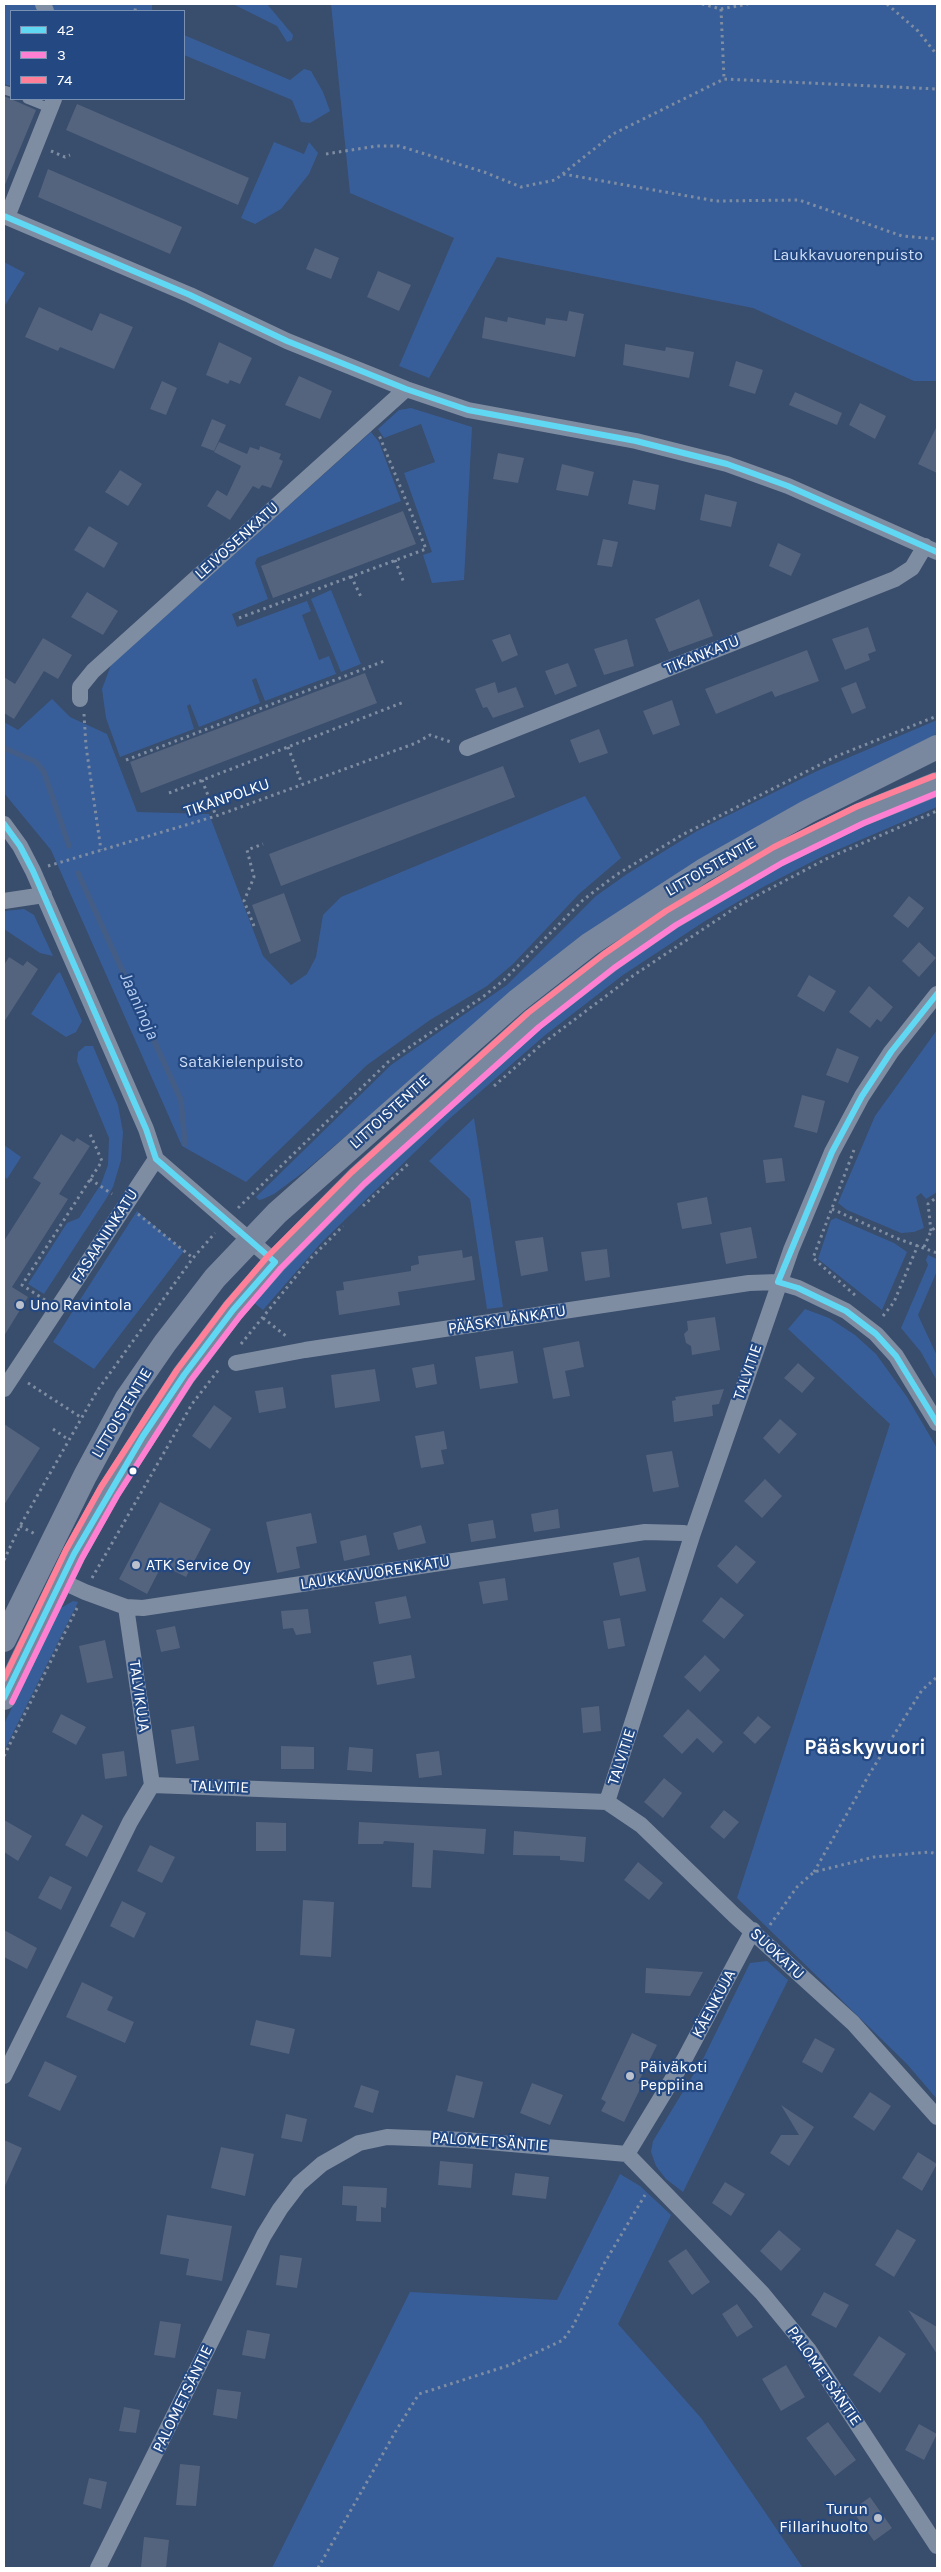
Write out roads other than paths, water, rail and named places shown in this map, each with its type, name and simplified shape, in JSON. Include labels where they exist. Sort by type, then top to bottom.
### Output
[{"type":"main road","name":"LITTOISTENTIE","points":[[4,1640],[84,1476],[127,1398],[176,1329],[249,1239],[510,1007],[590,944],[704,870],[823,804],[937,747]]},
{"type":"main road","name":"LITTOISTENTIE","points":[[4,1698],[61,1581],[109,1491],[174,1390],[234,1310],[275,1262],[358,1178],[533,1020],[609,961],[671,918],[778,855],[860,815],[937,784]]},
{"type":"street","points":[[53,104],[5,216],[190,295],[287,341],[406,389],[468,410],[653,445],[727,464],[788,486],[931,549]]},
{"type":"street","name":"LEIVOSENKATU","points":[[80,699],[80,688],[93,671],[406,389]]},
{"type":"street","name":"TIKANKATU","points":[[467,748],[895,579],[912,568],[931,549]]},
{"type":"street","points":[[4,824],[20,846],[44,895],[146,1129],[156,1159],[275,1262]]},
{"type":"street","points":[[4,901],[44,895]]},
{"type":"street","name":"TALVITIE","points":[[152,1785],[607,1802],[692,1536],[778,1282],[832,1152],[862,1096],[891,1052],[937,994]]},
{"type":"street","name":"FASAANINKATU","points":[[4,1389],[156,1159]]},
{"type":"street","name":"PÄÄSKYLÄNKATU","points":[[231,1362],[748,1282],[778,1282]]},
{"type":"street","points":[[778,1282],[826,1300],[846,1311],[876,1334],[896,1356],[937,1423]]},
{"type":"street","name":"LAUKKAVUORENKATU","points":[[61,1581],[126,1607],[143,1608],[645,1532],[684,1532],[692,1536]]},
{"type":"street","name":"TALVIKUJA","points":[[126,1607],[152,1785]]},
{"type":"street","points":[[4,2076],[130,1822],[152,1785]]},
{"type":"street","name":"SUOKATU","points":[[607,1802],[641,1825],[853,2023],[937,2117]]},
{"type":"street","name":"KÄENKUJA","points":[[627,2154],[757,1934]]},
{"type":"street","name":"PALOMETSÄNTIE","points":[[98,2568],[264,2235],[280,2209],[299,2184],[322,2164],[359,2143],[387,2137],[474,2141],[627,2154],[762,2292],[808,2349],[937,2546]]},
{"type":"lane","points":[[33,100],[53,104]]},
{"type":"waterway","name":"Jaaninoja","points":[[4,748],[36,762],[44,772],[69,846]]},
{"type":"waterway","name":"Jaaninoja","points":[[78,873],[181,1100],[185,1144]]},
{"type":"place","name":"Uno Ravintola","points":[[20,1305]]},
{"type":"place","name":"ATK Service Oy","points":[[136,1565]]},
{"type":"place","name":"Päiväkoti Peppiina","points":[[630,2076]]},
{"type":"place","name":"Turun Fillarihuolto","points":[[878,2518]]},
{"type":"district","name":"Pääskyvuori","points":[[865,1748]]},
{"type":"park label","name":"Laukkavuorenpuisto","points":[[848,255]]},
{"type":"park label","name":"Satakielenpuisto","points":[[241,1062]]}]
